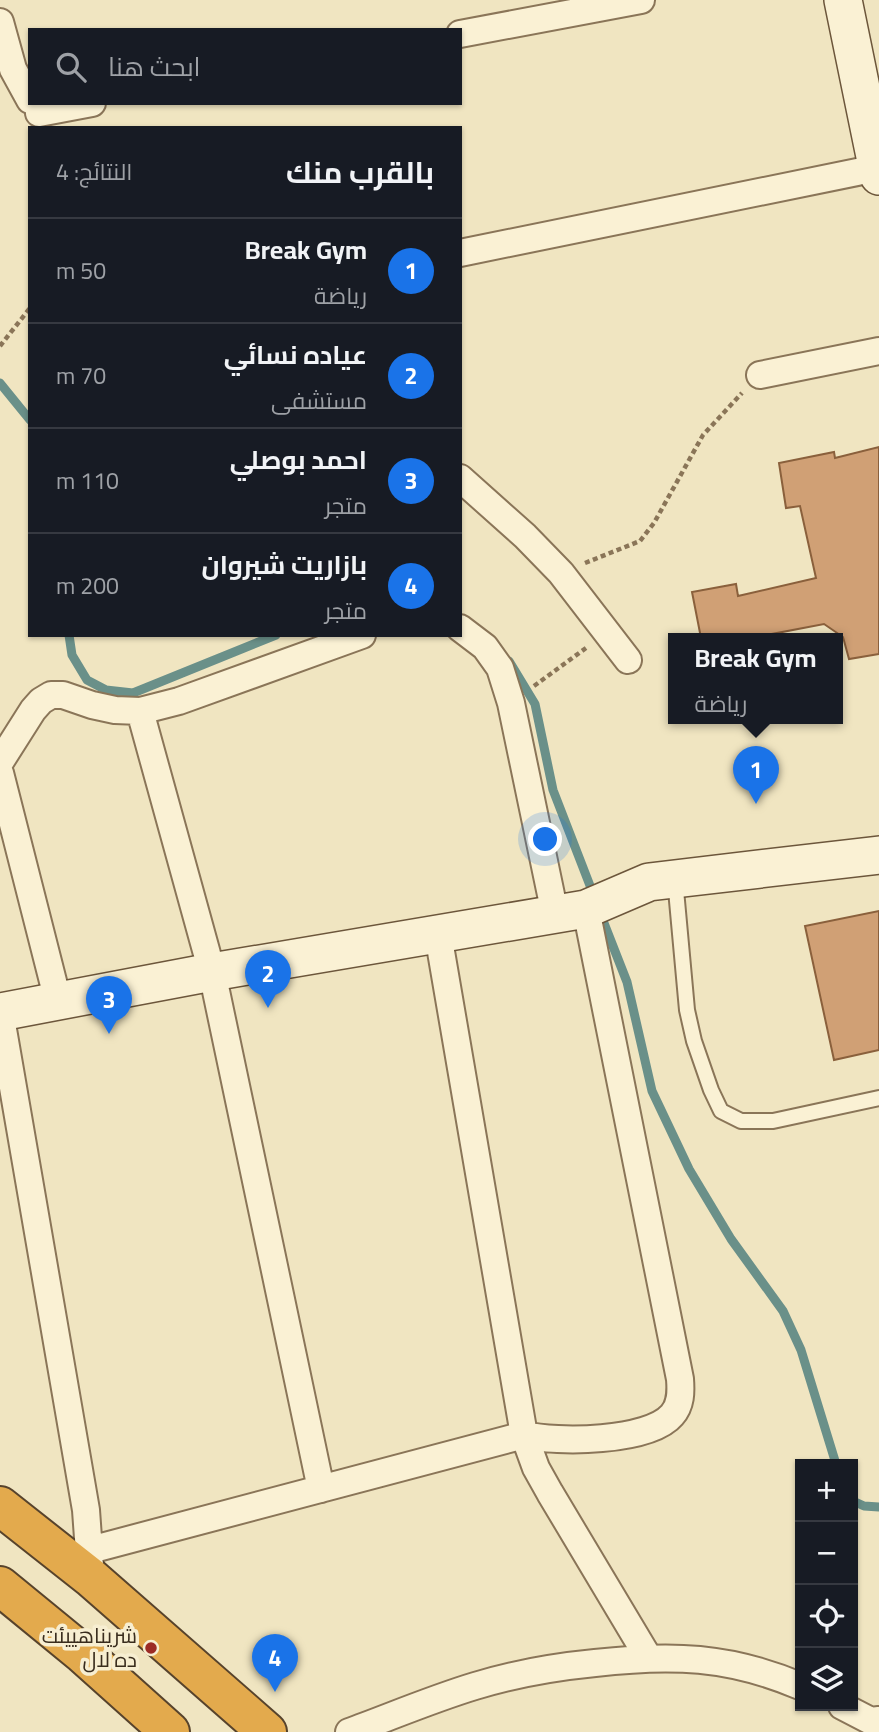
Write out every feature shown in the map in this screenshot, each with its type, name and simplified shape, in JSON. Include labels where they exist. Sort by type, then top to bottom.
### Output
[{"type":"highway","points":[[0,1506],[90,1564],[267,1732]]},
{"type":"highway","points":[[0,1586],[83,1654],[170,1732]]},
{"type":"main road","points":[[843,0],[869,73],[878,172]]},
{"type":"main road","points":[[0,1012],[212,972],[570,912],[662,880],[879,855]]},
{"type":"street","points":[[462,34],[641,0]]},
{"type":"street","points":[[0,22],[13,69],[28,93]]},
{"type":"street","points":[[39,111],[79,105]]},
{"type":"street","points":[[462,253],[878,172]]},
{"type":"street","points":[[760,374],[879,351]]},
{"type":"street","points":[[462,480],[525,536],[561,573],[628,660]]},
{"type":"street","points":[[0,1012],[86,1510],[90,1564],[321,1489],[524,1435],[574,1441],[660,1426],[674,1414],[681,1397],[680,1379],[570,912],[500,668],[485,647],[462,630]]},
{"type":"street","points":[[0,762],[33,710],[51,695],[63,695],[115,710],[140,711],[179,701],[356,637]]},
{"type":"street","points":[[140,711],[212,972],[321,1489]]},
{"type":"street","points":[[0,773],[58,1001]]},
{"type":"street","points":[[438,934],[524,1435],[536,1468],[648,1657]]},
{"type":"street","points":[[349,1732],[472,1686],[555,1667],[648,1657],[699,1658],[776,1675],[795,1684]]},
{"type":"street","points":[[851,1711],[874,1724]]},
{"type":"lane","points":[[662,880],[694,1041],[721,1111],[741,1121],[773,1121],[879,1098]]},
{"type":"path","points":[[0,346],[28,310]]},
{"type":"path","points":[[561,573],[640,541],[654,523],[703,435],[760,374]]},
{"type":"path","points":[[511,704],[605,633]]},
{"type":"building","points":[[879,447],[879,654],[849,659],[843,633],[837,633],[824,624],[777,633],[700,633],[692,592],[736,584],[738,596],[816,578],[800,506],[786,508],[779,463],[834,452],[835,458]]},
{"type":"building","points":[[879,911],[879,1050],[834,1060],[805,926]]},
{"type":"waterway","points":[[0,383],[28,418]]},
{"type":"waterway","points":[[69,637],[72,655],[87,680],[106,690],[133,693],[271,637]]},
{"type":"waterway","points":[[509,661],[535,704],[553,790],[594,896]]},
{"type":"waterway","points":[[600,913],[627,982],[652,1091],[689,1169],[731,1239],[783,1311],[801,1350],[834,1459]]},
{"type":"waterway","points":[[858,1503],[879,1507]]},
{"type":"place","name":"Break Gym","points":[[756,804]]},
{"type":"place","name":"عياده نسائي","points":[[268,1008]]},
{"type":"place","name":"احمد بوصلي","points":[[109,1034]]},
{"type":"place","name":"شريناهييئت ده لال","points":[[151,1648]]},
{"type":"place","name":"بازاريت شيروان","points":[[275,1692]]}]
